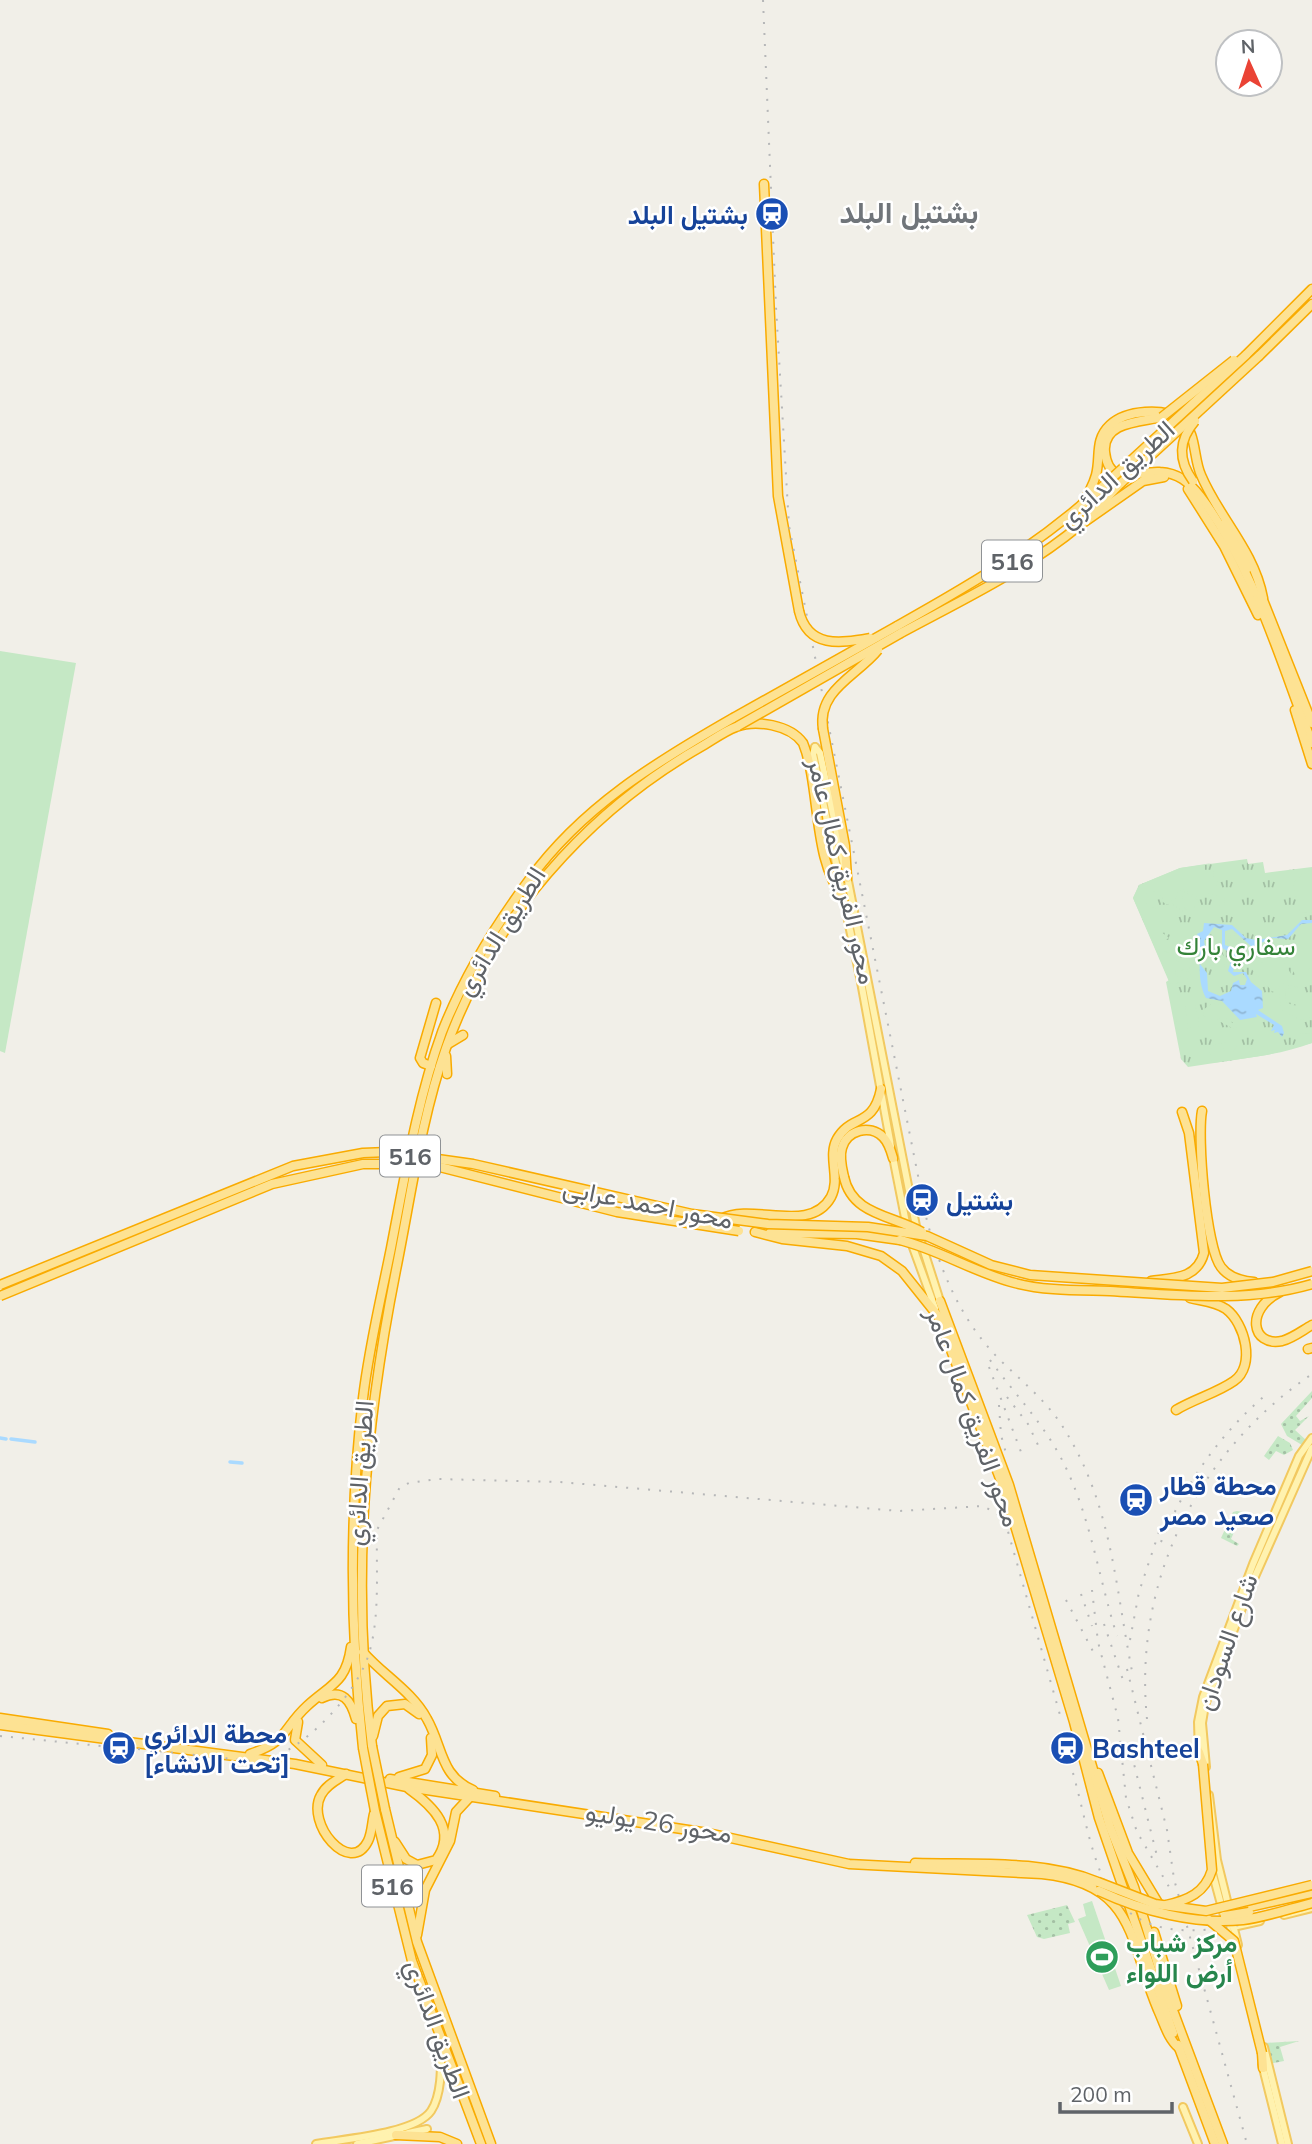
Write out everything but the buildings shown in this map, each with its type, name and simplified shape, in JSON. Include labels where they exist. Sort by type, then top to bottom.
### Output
[{"type":"highway","points":[[764,184],[778,496],[799,611],[809,632],[825,642],[879,641]]},
{"type":"highway","name":"الطريق الدائري","points":[[899,630],[1014,559],[1080,508],[1113,474],[1246,355],[1312,289]]},
{"type":"highway","name":"الطريق الدائري","points":[[481,2144],[412,1961],[374,1811],[357,1651],[359,1488],[378,1340],[405,1179],[432,1066],[463,996],[505,915],[553,850],[613,793],[655,764],[681,753],[899,630],[1011,573],[1083,523],[1121,483],[1312,304]]},
{"type":"highway","points":[[1246,355],[1220,370],[1162,417],[1129,422],[1110,435],[1105,453],[1113,474],[1130,477],[1153,472],[1168,473],[1190,484],[1208,508],[1234,553],[1312,723]]},
{"type":"highway","points":[[1205,407],[1187,432],[1182,446],[1183,465],[1233,539],[1263,598]]},
{"type":"highway","points":[[1080,508],[1096,477],[1101,437],[1117,420],[1131,414],[1161,414],[1174,416],[1187,427],[1200,474],[1247,554],[1312,743]]},
{"type":"highway","points":[[1083,523],[1143,481],[1160,477],[1177,481],[1191,492],[1224,546],[1255,610],[1264,620]]},
{"type":"highway","points":[[847,878],[822,715],[831,693],[862,667],[879,641]]},
{"type":"highway","points":[[1295,689],[1312,705]]},
{"type":"highway","points":[[1295,689],[1300,731],[1312,764]]},
{"type":"highway","points":[[736,722],[781,727],[792,731],[803,743],[829,866],[834,883],[844,898]]},
{"type":"highway","name":"الطريق الدائري","points":[[471,979],[562,855],[681,753]]},
{"type":"highway","name":"الطريق الدائري","points":[[381,1323],[427,1116],[463,996]]},
{"type":"highway","points":[[432,1066],[424,1064],[421,1058],[436,1003]]},
{"type":"highway","points":[[447,1073],[447,1046],[463,1035]]},
{"type":"highway","points":[[721,1219],[738,1214],[806,1215],[821,1209],[835,1188],[833,1156],[836,1140],[846,1129],[872,1113],[881,1089]]},
{"type":"highway","points":[[1202,1111],[1199,1142],[1216,1258],[1233,1277],[1263,1284]]},
{"type":"highway","points":[[1151,1281],[1190,1274],[1201,1264],[1205,1253],[1189,1133],[1182,1112]]},
{"type":"highway","points":[[893,1158],[888,1144],[878,1133],[865,1130],[852,1134],[841,1151],[847,1191],[862,1206],[927,1236]]},
{"type":"highway","name":"محور احمد عرابى","points":[[0,1285],[293,1166],[363,1153],[405,1153],[453,1160],[652,1207],[721,1219],[783,1225],[868,1227],[927,1236],[991,1265],[1023,1274],[1222,1288],[1263,1284],[1312,1271]]},
{"type":"highway","name":"محور احمد عرابى","points":[[0,1296],[272,1184],[316,1172],[381,1163],[428,1164],[627,1214],[680,1224],[755,1232],[858,1234],[900,1240],[933,1249],[996,1277],[1030,1286],[1235,1296],[1280,1292],[1312,1284]]},
{"type":"highway","points":[[755,1232],[875,1254],[897,1267],[938,1316]]},
{"type":"highway","points":[[1280,1292],[1263,1302],[1257,1311],[1256,1324],[1261,1334],[1273,1340],[1283,1340],[1312,1325]]},
{"type":"highway","points":[[1170,1293],[1217,1304],[1235,1319],[1245,1346],[1245,1364],[1237,1378],[1176,1410]]},
{"type":"highway","name":"محور الفريق كمال عامر","points":[[940,1301],[1004,1489],[1151,1946],[1179,2048],[1215,2144]]},
{"type":"highway","name":"محور الفريق كمال عامر","points":[[938,1316],[956,1351]]},
{"type":"highway","points":[[250,1754],[275,1744],[285,1736],[305,1707],[341,1678],[357,1651],[422,1710],[447,1771],[461,1784],[479,1794]]},
{"type":"highway","points":[[322,1765],[299,1746],[294,1734],[305,1712],[330,1695],[345,1696],[351,1702],[367,1747]]},
{"type":"highway","points":[[367,1747],[378,1716],[393,1704],[411,1706],[425,1724],[433,1747],[430,1763],[418,1774],[390,1779]]},
{"type":"highway","name":"محور الفريق كمال عامر","points":[[1074,1711],[1099,1818],[1172,2001],[1223,2144]]},
{"type":"highway","name":"محور 26 يوليو","points":[[0,1718],[322,1765],[479,1794],[702,1827],[861,1861],[1071,1873],[1160,1906],[1198,1911],[1312,1883]]},
{"type":"highway","name":"محور 26 يوليو","points":[[0,1725],[237,1756],[469,1798],[701,1832],[858,1866],[1032,1870],[1068,1878],[1148,1909],[1206,1919],[1251,1919],[1312,1901]]},
{"type":"highway","name":"الطريق الدائري","points":[[367,1747],[417,1942],[491,2144]]},
{"type":"highway","points":[[1091,1765],[1100,1777],[1143,1882],[1160,1906],[1192,1897],[1210,1877],[1212,1856],[1203,1764],[1199,1752]]},
{"type":"highway","points":[[346,1774],[326,1787],[319,1798],[319,1819],[330,1841],[337,1849],[347,1852],[363,1847],[369,1838],[374,1811]]},
{"type":"highway","points":[[385,1810],[396,1844],[406,1859],[417,1865],[436,1860],[444,1842],[442,1821],[431,1805],[407,1787]]},
{"type":"highway","points":[[417,1942],[425,1890],[450,1841],[456,1812],[469,1798]]},
{"type":"highway","points":[[1099,1891],[1125,1916],[1155,2003],[1169,2034],[1179,2048]]},
{"type":"highway","points":[[1225,1904],[1245,1908],[1312,1901]]},
{"type":"highway","points":[[1188,1916],[1237,1914],[1312,1901]]},
{"type":"highway","points":[[1206,1919],[1226,1932],[1234,1941],[1262,2053],[1263,2068]]},
{"type":"highway","points":[[1151,1946],[1154,1932]]},
{"type":"highway","points":[[396,2135],[440,2137],[457,2144]]},
{"type":"main road","name":"محور الفريق كمال عامر","points":[[938,1316],[920,1273],[904,1213],[844,898],[825,822],[814,757],[815,747],[820,753],[847,878],[916,1226],[940,1301]]},
{"type":"main road","points":[[904,1213],[909,1215],[913,1211]]},
{"type":"main road","points":[[907,1226],[916,1226]]},
{"type":"main road","name":"شارع السودان","points":[[1225,1904],[1209,1861],[1198,1722],[1203,1697],[1253,1564],[1299,1457],[1312,1438]]},
{"type":"main road","name":"شارع السودان","points":[[1288,2144],[1225,1904],[1216,1856],[1202,1714],[1252,1581],[1312,1448]]},
{"type":"main road","points":[[1231,1928],[1312,1901]]},
{"type":"main road","name":"شارع السودان","points":[[1231,1928],[1282,2144]]},
{"type":"main road","points":[[316,2144],[414,2124],[428,2114],[435,2103],[440,2038]]},
{"type":"main road","points":[[1183,2107],[1198,2144]]},
{"type":"main road","points":[[357,2144],[427,2129],[414,2124]]},
{"type":"green space","points":[[0,651],[76,663],[5,1053],[0,1051]]},
{"type":"green space","name":"سفاري بارك","points":[[1247,859],[1248,864],[1263,862],[1265,873],[1312,867],[1312,1043],[1267,1055],[1188,1067],[1181,1059],[1166,982],[1169,980],[1133,898],[1139,885],[1180,868]]},
{"type":"green space","points":[[1212,863],[1205,865],[1205,871],[1213,871],[1214,877],[1219,878],[1215,889],[1224,897],[1225,906],[1220,907],[1218,896],[1206,893],[1199,898],[1181,888],[1168,905],[1161,901],[1163,897],[1152,890],[1144,896],[1144,902],[1155,909],[1158,905],[1165,910],[1155,927],[1169,938],[1159,943],[1160,951],[1173,953],[1173,959],[1179,962],[1184,958],[1184,948],[1187,947],[1190,969],[1175,971],[1176,977],[1184,976],[1184,972],[1191,971],[1191,974],[1185,982],[1170,984],[1133,898],[1139,885],[1180,868]]},
{"type":"green space","points":[[1312,873],[1312,912],[1300,913],[1293,884],[1302,874]]},
{"type":"green space","points":[[1181,890],[1199,901],[1194,908],[1182,896],[1185,906],[1190,908],[1187,911],[1184,907],[1184,912],[1172,904]]},
{"type":"green space","points":[[1230,928],[1250,946],[1269,939],[1273,945],[1252,951],[1238,940],[1229,942],[1231,935],[1237,936],[1229,930],[1227,947],[1224,942],[1227,937],[1225,930]]},
{"type":"green space","points":[[1302,941],[1312,943],[1312,967],[1296,976],[1279,948],[1287,952],[1286,948],[1302,945]]},
{"type":"green space","points":[[1213,943],[1227,960],[1224,967],[1216,971],[1206,962]]},
{"type":"green space","points":[[1249,954],[1262,963],[1269,954],[1280,956],[1293,977],[1273,992],[1243,960]]},
{"type":"green space","points":[[1288,985],[1300,987],[1286,989],[1285,1001],[1292,1005],[1312,1007],[1311,1017],[1300,1020],[1281,1009],[1279,993]]},
{"type":"green space","points":[[1212,1003],[1220,1005],[1227,1019],[1237,1026],[1236,1030],[1219,1021],[1222,1018],[1215,1020],[1208,1010],[1205,1014],[1213,1020],[1204,1016],[1203,1010]]},
{"type":"green space","points":[[1195,1004],[1200,1026],[1178,1030],[1174,1008],[1184,1006],[1188,1024],[1185,1006]]},
{"type":"green space","points":[[1312,1033],[1312,1043],[1300,1047],[1263,1056],[1212,1063],[1209,1050],[1216,1044],[1228,1042],[1222,1047],[1226,1052],[1233,1052],[1237,1046],[1237,1052],[1242,1057],[1253,1048],[1257,1056],[1267,1049],[1276,1051],[1293,1047],[1300,1034]]},
{"type":"green space","points":[[1312,1391],[1312,1398],[1296,1416],[1300,1421],[1309,1416],[1295,1430],[1306,1440],[1302,1445],[1287,1436],[1281,1424]]},
{"type":"green space","points":[[1278,1436],[1290,1443],[1293,1450],[1284,1455],[1276,1451],[1269,1460],[1264,1456]]},
{"type":"green space","points":[[1233,1512],[1243,1512],[1231,1539],[1239,1544],[1237,1546],[1221,1538]]},
{"type":"green space","name":"مركز شباب أرض اللواء","points":[[1092,1901],[1121,1986],[1109,1990],[1078,1919],[1086,1916],[1083,1904]]},
{"type":"green space","points":[[1067,1905],[1075,1922],[1068,1924],[1070,1933],[1044,1939],[1037,1937],[1027,1915]]},
{"type":"green space","points":[[1299,2041],[1280,2047],[1284,2061],[1269,2064],[1264,2043]]},
{"type":"water","points":[[1302,920],[1312,920],[1312,923],[1301,924],[1288,939],[1272,938],[1252,947],[1232,929],[1225,931],[1225,945],[1238,950],[1233,972],[1246,972],[1251,982],[1262,991],[1263,1008],[1258,1010],[1282,1026],[1282,1037],[1278,1032],[1274,1033],[1275,1030],[1271,1031],[1274,1025],[1256,1014],[1257,1017],[1240,1020],[1222,1001],[1206,998],[1202,990],[1197,934],[1203,931],[1204,923],[1232,925],[1246,938],[1256,940],[1287,935]],"holes":[[[1214,927],[1222,930],[1222,948],[1233,954],[1228,971],[1234,976],[1243,973],[1247,979],[1245,985],[1240,985],[1239,980],[1233,983],[1231,991],[1220,996],[1208,991],[1207,973],[1200,964],[1206,951],[1204,941]]]},
{"type":"waterway","points":[[0,1438],[6,1439]]},
{"type":"waterway","points":[[11,1439],[35,1442]]},
{"type":"waterway","points":[[230,1462],[242,1463]]},
{"type":"railway","points":[[763,0],[776,307],[789,526],[927,1221],[953,1294],[972,1326],[997,1357],[1048,1407],[1080,1457],[1102,1517],[1110,1548],[1133,1676]]},
{"type":"railway","points":[[990,1360],[1044,1431],[1070,1477],[1086,1522],[1117,1636]]},
{"type":"railway","points":[[989,1367],[1021,1452]]},
{"type":"railway","points":[[1147,1719],[1145,1667],[1151,1617],[1163,1569],[1182,1524],[1206,1481],[1236,1441],[1272,1406],[1312,1374]]},
{"type":"railway","points":[[1161,1542],[1181,1500],[1205,1461],[1234,1425],[1268,1393]]},
{"type":"railway","points":[[1007,1397],[1028,1424],[1038,1445]]},
{"type":"railway","points":[[999,1405],[1001,1435],[1007,1457]]},
{"type":"railway","points":[[138,1749],[260,1762],[277,1756],[311,1734],[342,1702],[364,1667],[370,1650],[376,1606],[377,1530],[400,1487],[437,1479],[560,1482],[899,1511],[983,1506],[1001,1516],[1007,1528],[1062,1722]]},
{"type":"railway","points":[[1130,1640],[1139,1592],[1160,1529]]},
{"type":"railway","points":[[1092,1590],[1098,1642],[1118,1718],[1126,1798],[1137,1832],[1172,1892]]},
{"type":"railway","points":[[1081,1594],[1092,1626]]},
{"type":"railway","points":[[1066,1600],[1096,1657]]},
{"type":"railway","points":[[1104,1624],[1123,1680]]},
{"type":"railway","points":[[1127,1669],[1167,1830],[1174,1879],[1247,2144]]},
{"type":"railway","points":[[0,1736],[101,1746]]},
{"type":"railway","points":[[1129,1744],[1157,1856]]},
{"type":"railway","points":[[1073,1773],[1100,1871],[1116,1900],[1138,1918],[1164,1928],[1192,1930],[1223,1928],[1312,1908]]},
{"type":"place","name":"بشتيل البلد","points":[[772,214]]},
{"type":"place","name":"بشتيل","points":[[922,1200]]},
{"type":"place","name":"محطة قطار صعيد مصر","points":[[1136,1500]]},
{"type":"place","name":"محطة الدائري [تحت الانشاء]","points":[[119,1748]]},
{"type":"place","name":"Bashteel","points":[[1067,1748]]},
{"type":"place","name":"مركز شباب أرض اللواء","points":[[1102,1957]]},
{"type":"district","name":"بشتيل البلد","points":[[909,212]]}]
